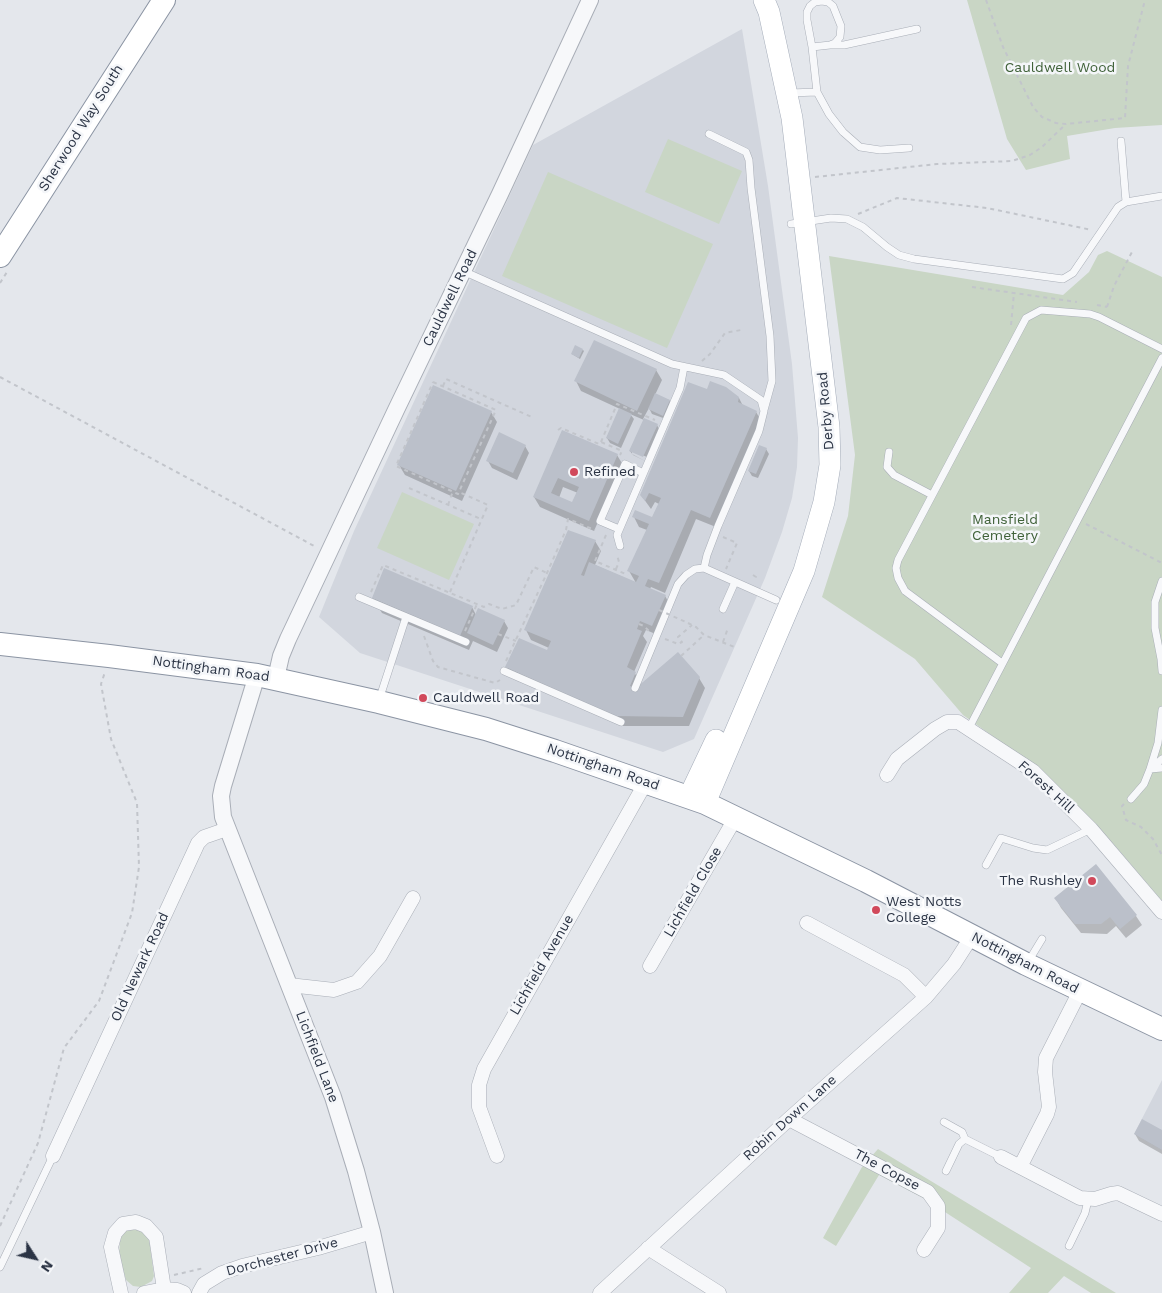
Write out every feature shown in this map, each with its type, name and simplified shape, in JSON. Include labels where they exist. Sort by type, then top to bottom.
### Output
[{"type":"highway","name":"Sherwood Way South","points":[[0,256],[164,0]]},
{"type":"highway","name":"Nottingham Road","points":[[0,644],[267,676],[486,729],[646,782],[697,800],[736,817],[866,881],[1080,991],[1162,1029]]},
{"type":"main road","name":"Derby Road","points":[[697,800],[804,571],[824,502],[830,465],[829,427],[798,223],[778,111],[759,21],[757,0]]},
{"type":"main road","name":"Derby Road","points":[[697,800],[710,755],[796,553],[808,511],[814,480],[817,441],[798,223],[799,178],[792,118],[769,12],[764,0]]},
{"type":"street","name":"Cauldwell Road","points":[[267,676],[288,638],[329,554],[590,0]]},
{"type":"street","points":[[227,828],[221,807],[223,786],[267,676]]},
{"type":"street","name":"Forest Hill","points":[[887,775],[897,759],[935,729],[947,722],[958,722],[1033,771],[1091,829],[1161,909]]},
{"type":"street","name":"Lichfield Avenue","points":[[497,1156],[479,1107],[478,1085],[484,1069],[646,782]]},
{"type":"street","name":"Lichfield Close","points":[[650,966],[736,817]]},
{"type":"street","name":"Lichfield Lane","points":[[227,828],[333,1097],[356,1171],[385,1293]]},
{"type":"street","name":"Old Newark Road","points":[[53,1156],[198,843],[204,837],[227,828]]},
{"type":"street","points":[[289,985],[334,990],[357,982],[380,956],[413,898]]},
{"type":"street","points":[[807,923],[904,975],[926,997]]},
{"type":"street","name":"Robin Down Lane","points":[[600,1293],[789,1119],[926,997],[954,964],[972,936]]},
{"type":"street","points":[[1020,1167],[1047,1114],[1049,1100],[1045,1072],[1046,1058],[1080,991]]},
{"type":"street","name":"The Copse","points":[[789,1119],[928,1192],[938,1206],[938,1228],[924,1250]]},
{"type":"street","points":[[1001,1157],[1080,1198],[1088,1200],[1118,1193],[1162,1214]]},
{"type":"street","points":[[121,1293],[111,1247],[115,1233],[123,1224],[136,1222],[146,1226],[156,1236],[163,1283]]},
{"type":"street","name":"Dorchester Drive","points":[[199,1293],[204,1284],[222,1273],[372,1232]]},
{"type":"street","points":[[648,1248],[719,1293]]},
{"type":"street","points":[[144,1293],[163,1283]]},
{"type":"street","points":[[163,1283],[184,1293]]},
{"type":"lane","points":[[830,45],[835,43],[840,37],[841,26],[833,6],[828,2],[822,1],[810,6],[807,12],[807,20],[817,92],[829,114],[843,132],[860,147],[880,150],[909,148]]},
{"type":"lane","points":[[812,47],[844,45],[917,29]]},
{"type":"lane","points":[[786,93],[817,92]]},
{"type":"lane","points":[[704,568],[707,554],[718,526],[759,431],[772,380],[770,336],[749,160],[746,152],[709,134]]},
{"type":"lane","points":[[1121,141],[1126,202]]},
{"type":"lane","points":[[798,223],[831,218],[847,219],[863,227],[887,247],[899,254],[914,259],[1062,280],[1073,273],[1118,207],[1126,202],[1162,196]]},
{"type":"lane","points":[[463,270],[672,364],[724,375],[761,400],[764,411]]},
{"type":"lane","points":[[1002,663],[905,592],[898,578],[896,568],[898,560],[1019,328],[1026,318],[1041,310],[1090,314],[1102,318],[1162,349]]},
{"type":"lane","points":[[969,728],[1162,358]]},
{"type":"lane","points":[[620,546],[617,535],[619,529],[680,388],[684,367]]},
{"type":"lane","points":[[890,452],[887,467],[894,475],[932,495]]},
{"type":"lane","points":[[619,529],[600,521],[625,464],[643,472]]},
{"type":"lane","points":[[635,688],[678,584],[695,569],[704,568],[776,600]]},
{"type":"lane","points":[[1162,581],[1155,602],[1155,628],[1162,659],[1162,671]]},
{"type":"lane","points":[[723,609],[735,582]]},
{"type":"lane","points":[[359,598],[464,641]]},
{"type":"lane","points":[[379,702],[406,617]]},
{"type":"lane","points":[[504,672],[621,722]]},
{"type":"lane","points":[[1131,799],[1144,784],[1150,769],[1158,743],[1162,710]]},
{"type":"lane","points":[[1150,769],[1162,759]]},
{"type":"lane","points":[[1150,769],[1162,768]]},
{"type":"lane","points":[[986,865],[1002,838],[1033,848],[1047,850],[1091,829]]},
{"type":"lane","points":[[1026,964],[1042,938]]},
{"type":"lane","points":[[944,1122],[962,1132],[965,1139],[1001,1157]]},
{"type":"lane","points":[[946,1171],[959,1144],[965,1139]]},
{"type":"lane","name":"Old Newark Road","points":[[0,1267],[53,1156]]},
{"type":"lane","points":[[1069,1246],[1085,1212],[1088,1200]]},
{"type":"path","points":[[986,0],[1003,46],[1033,107],[1042,117],[1056,123],[1066,124],[1125,118],[1128,66],[1145,0]]},
{"type":"path","points":[[799,178],[937,164],[1012,161],[1030,155],[1042,147],[1066,124]]},
{"type":"path","points":[[847,219],[897,198],[987,208],[1101,232]]},
{"type":"path","points":[[1102,318],[1114,286],[1132,252]]},
{"type":"path","points":[[972,287],[1081,303]]},
{"type":"path","points":[[1014,293],[1010,325],[1019,328]]},
{"type":"path","points":[[1090,304],[1107,307]]},
{"type":"path","points":[[699,365],[710,354],[725,332],[741,330]]},
{"type":"path","points":[[449,380],[451,376]]},
{"type":"path","points":[[0,377],[329,554]]},
{"type":"path","points":[[442,386],[446,379],[449,380],[534,418]]},
{"type":"path","points":[[450,592],[488,504],[459,492],[458,494],[453,492],[396,466],[433,382],[496,410],[459,492]]},
{"type":"path","points":[[475,392],[476,388]]},
{"type":"path","points":[[502,404],[503,400]]},
{"type":"path","points":[[601,442],[617,404],[659,422]]},
{"type":"path","points":[[558,430],[561,428],[622,451],[618,459]]},
{"type":"path","points":[[410,488],[481,520]]},
{"type":"path","points":[[448,505],[453,492]]},
{"type":"path","points":[[420,623],[433,661],[438,667],[495,683],[500,680],[504,672],[504,667],[566,530],[568,519],[606,534],[595,561],[628,575]]},
{"type":"path","points":[[1078,519],[1162,563]]},
{"type":"path","points":[[721,532],[720,536],[737,543],[722,576]]},
{"type":"path","points":[[616,570],[619,564]]},
{"type":"path","points":[[367,601],[383,565],[484,607],[489,604],[502,608],[516,605],[534,567],[548,573]]},
{"type":"path","points":[[464,641],[477,604]]},
{"type":"path","points":[[659,610],[696,627],[704,635],[737,648]]},
{"type":"path","points":[[639,624],[652,633]]},
{"type":"path","points":[[667,640],[678,644],[682,642],[678,637],[692,625]]},
{"type":"path","points":[[722,643],[728,628]]},
{"type":"path","points":[[498,634],[516,641]]},
{"type":"path","points":[[681,656],[704,635]]},
{"type":"path","points":[[0,1226],[38,1143],[64,1048],[99,1001],[132,913],[138,867],[137,804],[111,739],[101,684],[109,656]]},
{"type":"path","points":[[1131,799],[1122,806],[1126,820],[1141,827],[1153,839],[1162,855]]},
{"type":"path","points":[[163,1283],[216,1265],[222,1273]]},
{"type":"shaded area","points":[[742,29],[768,186],[792,364],[798,438],[797,467],[792,498],[765,578],[694,739],[663,752],[360,653],[319,617],[354,531],[533,145]]},
{"type":"shaded area","points":[[1162,1080],[1162,1150],[1134,1134]]},
{"type":"green space","name":"Cauldwell Wood","points":[[967,0],[1162,0],[1162,125],[1115,128],[1067,136],[1070,159],[1026,170],[1007,139]]},
{"type":"green space","points":[[668,139],[742,171],[719,224],[645,192]]},
{"type":"green space","points":[[548,172],[713,244],[667,348],[502,276]]},
{"type":"green space","name":"Mansfield Cemetery","points":[[1107,251],[1162,277],[1162,901],[1110,840],[1036,767],[963,715],[915,659],[822,597],[848,516],[855,455],[829,256],[1063,295],[1089,272],[1098,255]]},
{"type":"green space","points":[[402,492],[474,524],[449,580],[377,548]]},
{"type":"green space","points":[[878,1149],[1116,1293],[1091,1293],[1064,1276],[1048,1293],[1009,1293],[1031,1268],[925,1199],[879,1175],[836,1246],[823,1238],[862,1167]]},
{"type":"green space","points":[[128,1229],[145,1233],[149,1238],[154,1276],[152,1281],[141,1287],[133,1286],[126,1280],[119,1256],[122,1234]]},
{"type":"building","points":[[594,340],[657,369],[637,411],[574,381]]},
{"type":"building","points":[[575,345],[583,349],[579,358],[571,354]]},
{"type":"building","points":[[710,381],[726,387],[739,397],[738,402],[757,411],[710,518],[691,510],[659,583],[648,579],[645,586],[666,595],[652,626],[640,621],[637,629],[642,631],[627,667],[636,672],[630,686],[636,688],[678,652],[700,677],[683,717],[614,716],[505,667],[519,638],[547,650],[551,641],[524,630],[568,530],[596,540],[581,575],[584,576],[589,562],[636,582],[639,576],[627,571],[649,524],[632,517],[635,510],[652,517],[661,498],[649,493],[645,501],[640,495],[688,382],[707,389]]},
{"type":"building","points":[[433,385],[492,411],[456,491],[397,465]]},
{"type":"building","points":[[655,393],[670,400],[663,416],[648,409]]},
{"type":"building","points":[[619,408],[632,414],[618,444],[606,438]]},
{"type":"building","points":[[644,418],[658,424],[643,457],[629,451]]},
{"type":"building","points":[[562,430],[618,454],[589,521],[533,497]],"holes":[[[558,478],[579,487],[572,502],[551,493]]]},
{"type":"building","points":[[499,432],[526,445],[513,473],[486,461]]},
{"type":"building","points":[[759,445],[767,448],[756,474],[748,471]]},
{"type":"building","points":[[384,568],[473,606],[460,636],[372,598]]},
{"type":"building","points":[[478,608],[505,620],[493,645],[467,633]]},
{"type":"building","name":"The Rushley","points":[[1096,864],[1137,915],[1120,929],[1110,917],[1101,924],[1075,924],[1054,898]]},
{"type":"building","points":[[1142,1119],[1162,1130],[1162,1150],[1134,1134]]},
{"type":"place","name":"Refined","points":[[574,472]]},
{"type":"place","name":"Cauldwell Road","points":[[423,698]]},
{"type":"place","name":"The Rushley","points":[[1092,881]]},
{"type":"place","name":"West Notts College","points":[[876,910]]}]
